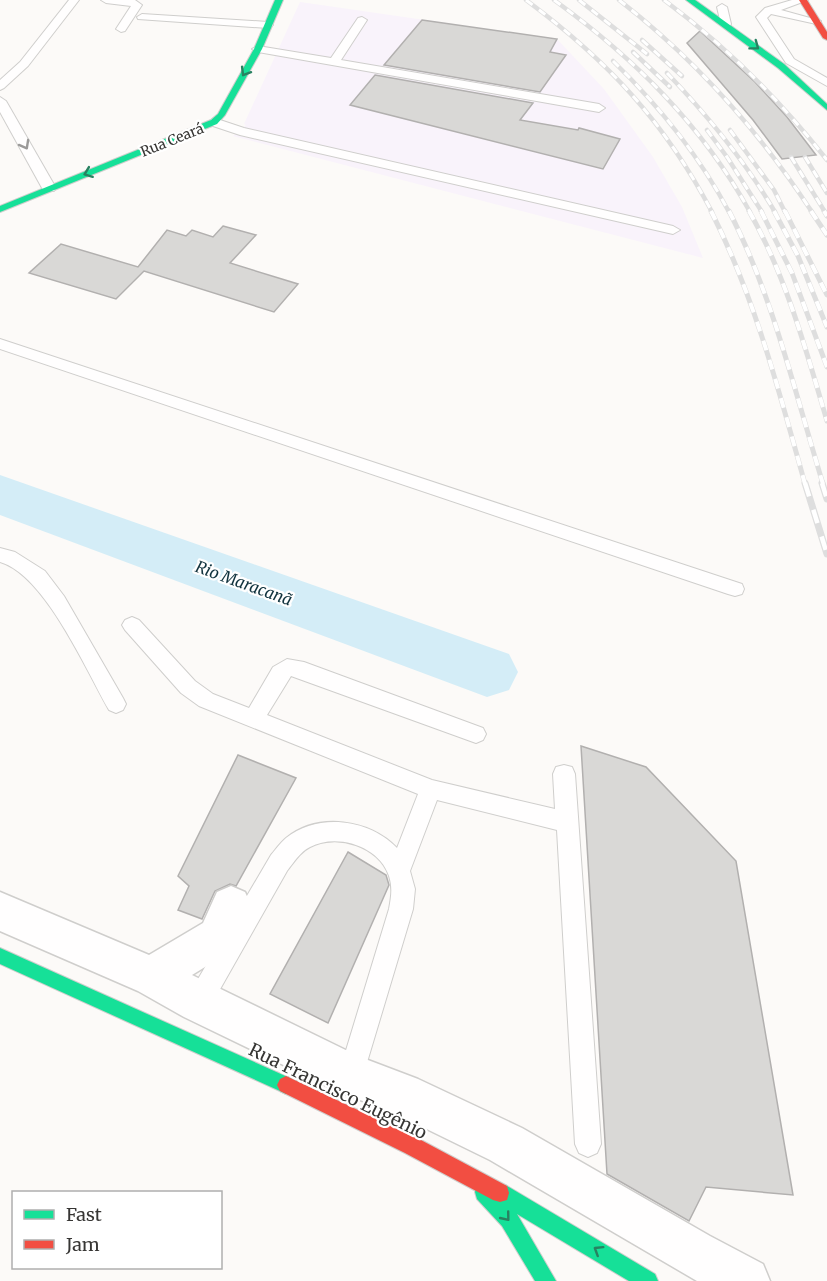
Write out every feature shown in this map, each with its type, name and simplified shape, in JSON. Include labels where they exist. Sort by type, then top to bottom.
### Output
[{"type":"main road","name":"Rua Ceará","points":[[0,208],[214,122],[221,116],[258,50],[279,0]]},
{"type":"main road","points":[[690,0],[781,66],[827,108]]},
{"type":"main road","points":[[803,0],[827,38]]},
{"type":"main road","points":[[0,956],[189,1019]]},
{"type":"main road","name":"Rua Francisco Eugênio","points":[[346,1093],[467,1173],[542,1215],[648,1281]]},
{"type":"main road","points":[[467,1173],[509,1219],[546,1281]]},
{"type":"street","points":[[152,976],[217,937],[231,905]]},
{"type":"street","points":[[0,911],[152,976],[189,1019],[346,1093],[403,1094],[506,1144],[693,1253],[746,1281]]},
{"type":"lane","points":[[0,86],[24,64],[74,0]]},
{"type":"lane","points":[[106,0],[131,2],[137,5],[120,29]]},
{"type":"lane","points":[[761,10],[803,0]]},
{"type":"lane","points":[[722,6],[726,24]]},
{"type":"lane","points":[[761,10],[817,23]]},
{"type":"lane","points":[[761,10],[790,62],[827,83]]},
{"type":"lane","points":[[142,17],[268,24]]},
{"type":"lane","points":[[334,62],[362,20]]},
{"type":"lane","points":[[258,50],[599,108]]},
{"type":"lane","points":[[0,101],[49,188]]},
{"type":"lane","points":[[214,122],[251,133],[673,230]]},
{"type":"lane","points":[[0,344],[735,589]]},
{"type":"lane","points":[[0,555],[9,557],[38,576],[57,602],[116,704]]},
{"type":"lane","points":[[132,625],[188,687],[206,700],[255,717],[431,789],[567,822]]},
{"type":"lane","points":[[255,717],[280,673],[287,667],[297,668],[476,734]]},
{"type":"lane","points":[[564,774],[588,1144]]},
{"type":"lane","points":[[399,871],[431,789]]},
{"type":"lane","points":[[189,1019],[279,863],[295,844],[317,833],[345,831],[368,838],[386,851],[399,871],[404,888],[401,909],[346,1093]]},
{"type":"shaded area","points":[[300,2],[557,39],[604,89],[653,157],[682,207],[703,258],[233,136],[246,125],[244,124]]},
{"type":"building","points":[[422,20],[557,39],[550,52],[566,55],[540,92],[384,65]]},
{"type":"building","points":[[700,31],[755,82],[787,117],[816,155],[782,159],[753,120],[687,43]]},
{"type":"building","points":[[375,75],[533,103],[520,120],[578,130],[579,128],[620,139],[603,169],[350,105]]},
{"type":"building","points":[[223,226],[256,235],[230,263],[298,284],[274,312],[144,271],[116,299],[29,273],[61,244],[138,267],[167,230],[186,236],[192,230],[213,237]]},
{"type":"building","points":[[581,746],[646,767],[736,861],[793,1195],[706,1187],[689,1221],[607,1174]]},
{"type":"building","points":[[238,755],[296,778],[236,886],[230,884],[215,891],[202,919],[178,910],[189,886],[178,876]]},
{"type":"building","points":[[348,852],[386,875],[389,885],[328,1023],[270,994]]},
{"type":"waterway","name":"Rio Maracanã","points":[[0,494],[487,672]]},
{"type":"railway","points":[[526,0],[583,46],[632,95],[674,149],[712,212]]},
{"type":"railway","points":[[554,0],[612,45],[664,95],[710,150],[750,212]]},
{"type":"railway","points":[[579,0],[647,54]]},
{"type":"railway","points":[[619,0],[674,47],[725,98],[770,153],[812,212]]},
{"type":"railway","points":[[664,0],[751,74],[827,160]]},
{"type":"railway","points":[[642,40],[682,76]]},
{"type":"railway","points":[[633,52],[670,87]]},
{"type":"railway","points":[[613,61],[677,132],[705,171],[729,212]]},
{"type":"railway","points":[[667,73],[725,140],[775,212]]},
{"type":"railway","points":[[707,130],[762,212]]},
{"type":"railway","points":[[730,130],[774,190],[785,212]]},
{"type":"railway","points":[[791,157],[825,212]]},
{"type":"railway","points":[[805,157],[827,193]]},
{"type":"railway","points":[[711,211],[741,277],[753,311],[805,484]]},
{"type":"railway","points":[[729,211],[745,243],[771,311],[823,484]]},
{"type":"railway","points":[[749,211],[784,287],[803,340],[827,421]]},
{"type":"railway","points":[[761,211],[792,273],[827,367]]},
{"type":"railway","points":[[774,211],[798,256],[827,327]]},
{"type":"railway","points":[[785,211],[827,295]]},
{"type":"railway","points":[[811,211],[827,235]]},
{"type":"railway","points":[[824,211],[827,216]]},
{"type":"railway","points":[[805,483],[827,554]]},
{"type":"railway","points":[[822,483],[827,499]]},
{"type":"traffic: fast","points":[[0,209],[214,122],[221,115],[258,49],[279,0]]},
{"type":"traffic: fast","points":[[690,0],[781,66],[827,108]]},
{"type":"traffic: fast","points":[[0,956],[286,1085]]},
{"type":"traffic: fast","points":[[484,1192],[509,1219],[546,1281]]},
{"type":"traffic: fast","points":[[500,1193],[648,1281]]},
{"type":"traffic: jam","points":[[803,0],[827,38]]},
{"type":"traffic: jam","points":[[286,1085],[412,1146],[500,1193]]}]
